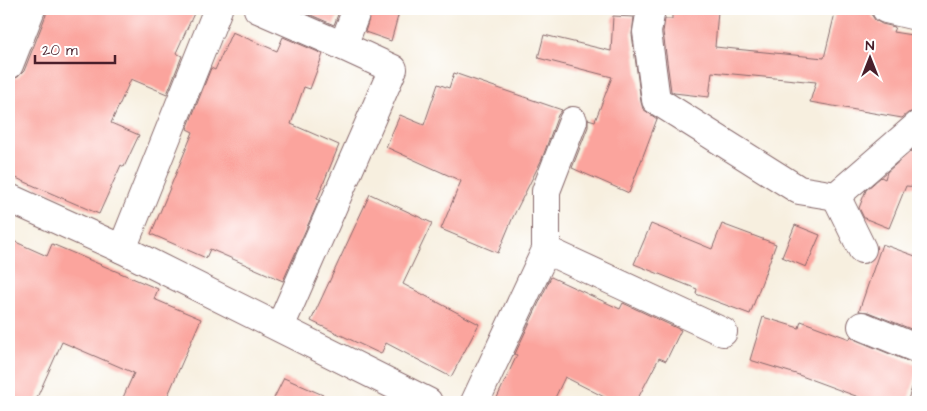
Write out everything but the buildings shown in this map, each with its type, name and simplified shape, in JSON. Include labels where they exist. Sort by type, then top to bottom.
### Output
[{"type":"street","points":[[9,65],[31,9]]},
{"type":"street","points":[[122,249],[218,9]]},
{"type":"street","points":[[258,9],[393,69],[280,327]]},
{"type":"street","points":[[343,46],[357,9]]},
{"type":"street","points":[[651,9],[647,32],[656,100],[799,190],[836,196]]},
{"type":"street","points":[[886,9],[916,16],[918,11]]},
{"type":"street","points":[[475,402],[546,250],[546,191],[572,121]]},
{"type":"street","points":[[836,196],[918,124]]},
{"type":"street","points":[[836,196],[862,249]]},
{"type":"street","points":[[9,198],[122,249],[428,402]]},
{"type":"street","points":[[546,250],[723,332]]},
{"type":"street","points":[[862,326],[918,349]]}]
